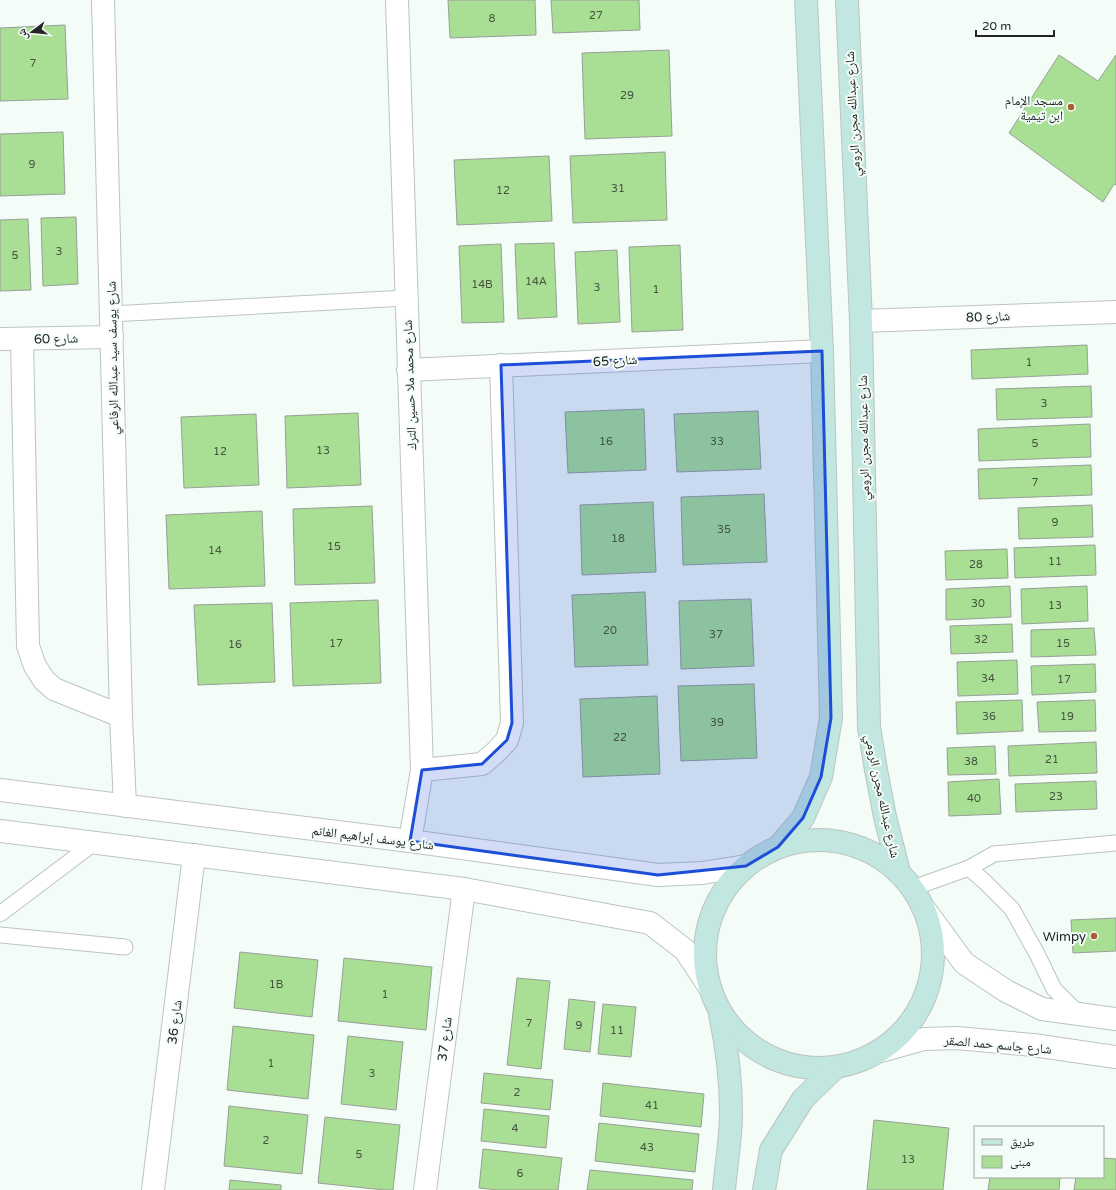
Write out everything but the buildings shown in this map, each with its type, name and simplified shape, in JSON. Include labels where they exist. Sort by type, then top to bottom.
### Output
[{"type":"main road","points":[[778,847],[803,818],[821,777],[830,718],[822,351],[806,0]]},
{"type":"main road","name":"شارع عبدالله مجرن الرومي","points":[[847,0],[861,321],[869,727],[885,817],[906,880]]},
{"type":"main road","points":[[719,1009],[740,1037],[768,1057],[801,1068],[835,1068],[859,1062],[881,1051],[906,1030],[923,1002],[932,971],[932,938],[924,907],[906,880],[873,853],[843,842],[810,840],[778,847],[761,855],[746,866],[723,891],[710,921],[705,954],[710,988],[719,1009],[726,1043],[730,1075],[731,1114],[724,1190]]},
{"type":"main road","points":[[764,1190],[771,1150],[803,1099],[835,1068]]},
{"type":"street","name":"شارع يوسف سيد عبدالله الرفاعي","points":[[103,0],[120,716],[125,806]]},
{"type":"street","name":"شارع محمد ملا حسين الترك","points":[[397,0],[422,770],[410,841]]},
{"type":"street","name":"شارع 80","points":[[861,321],[1116,312]]},
{"type":"street","name":"شارع 60","points":[[0,339],[112,336]]},
{"type":"street","points":[[22,339],[28,646],[35,666],[44,680],[54,689],[120,716]]},
{"type":"street","name":"شارع 65","points":[[408,370],[822,351]]},
{"type":"street","points":[[422,770],[482,764],[507,740],[512,723],[501,365]]},
{"type":"street","name":"شارع يوسف إبراهيم الغانم","points":[[0,790],[410,841],[658,875],[702,873],[746,866]]},
{"type":"street","points":[[0,831],[464,889],[650,923],[685,950],[710,988]]},
{"type":"street","name":"شارع 36","points":[[153,1190],[194,855]]},
{"type":"street","name":"شارع 37","points":[[425,1190],[464,889]]},
{"type":"street","points":[[924,907],[964,963],[1006,990],[1042,1009],[1116,1019]]},
{"type":"street","name":"شارع جاسم حمد الصقر","points":[[881,1051],[924,1039],[957,1038],[1033,1045],[1116,1057]]},
{"type":"lane","points":[[111,314],[406,298]]},
{"type":"lane","points":[[0,914],[94,843]]},
{"type":"lane","points":[[906,880],[969,868],[994,854],[1116,843]]},
{"type":"lane","points":[[969,868],[1012,909],[1054,989],[1079,1014]]},
{"type":"lane","points":[[0,935],[126,947]]},
{"type":"highlighted area","points":[[822,351],[831,718],[821,777],[803,818],[778,847],[746,866],[658,875],[410,841],[422,770],[482,764],[507,740],[512,723],[501,365]]},
{"type":"place","name":"مسجد الإمام ابن تيمية","points":[[1071,107]]},
{"type":"place","name":"Wimpy","points":[[1094,936]]}]
